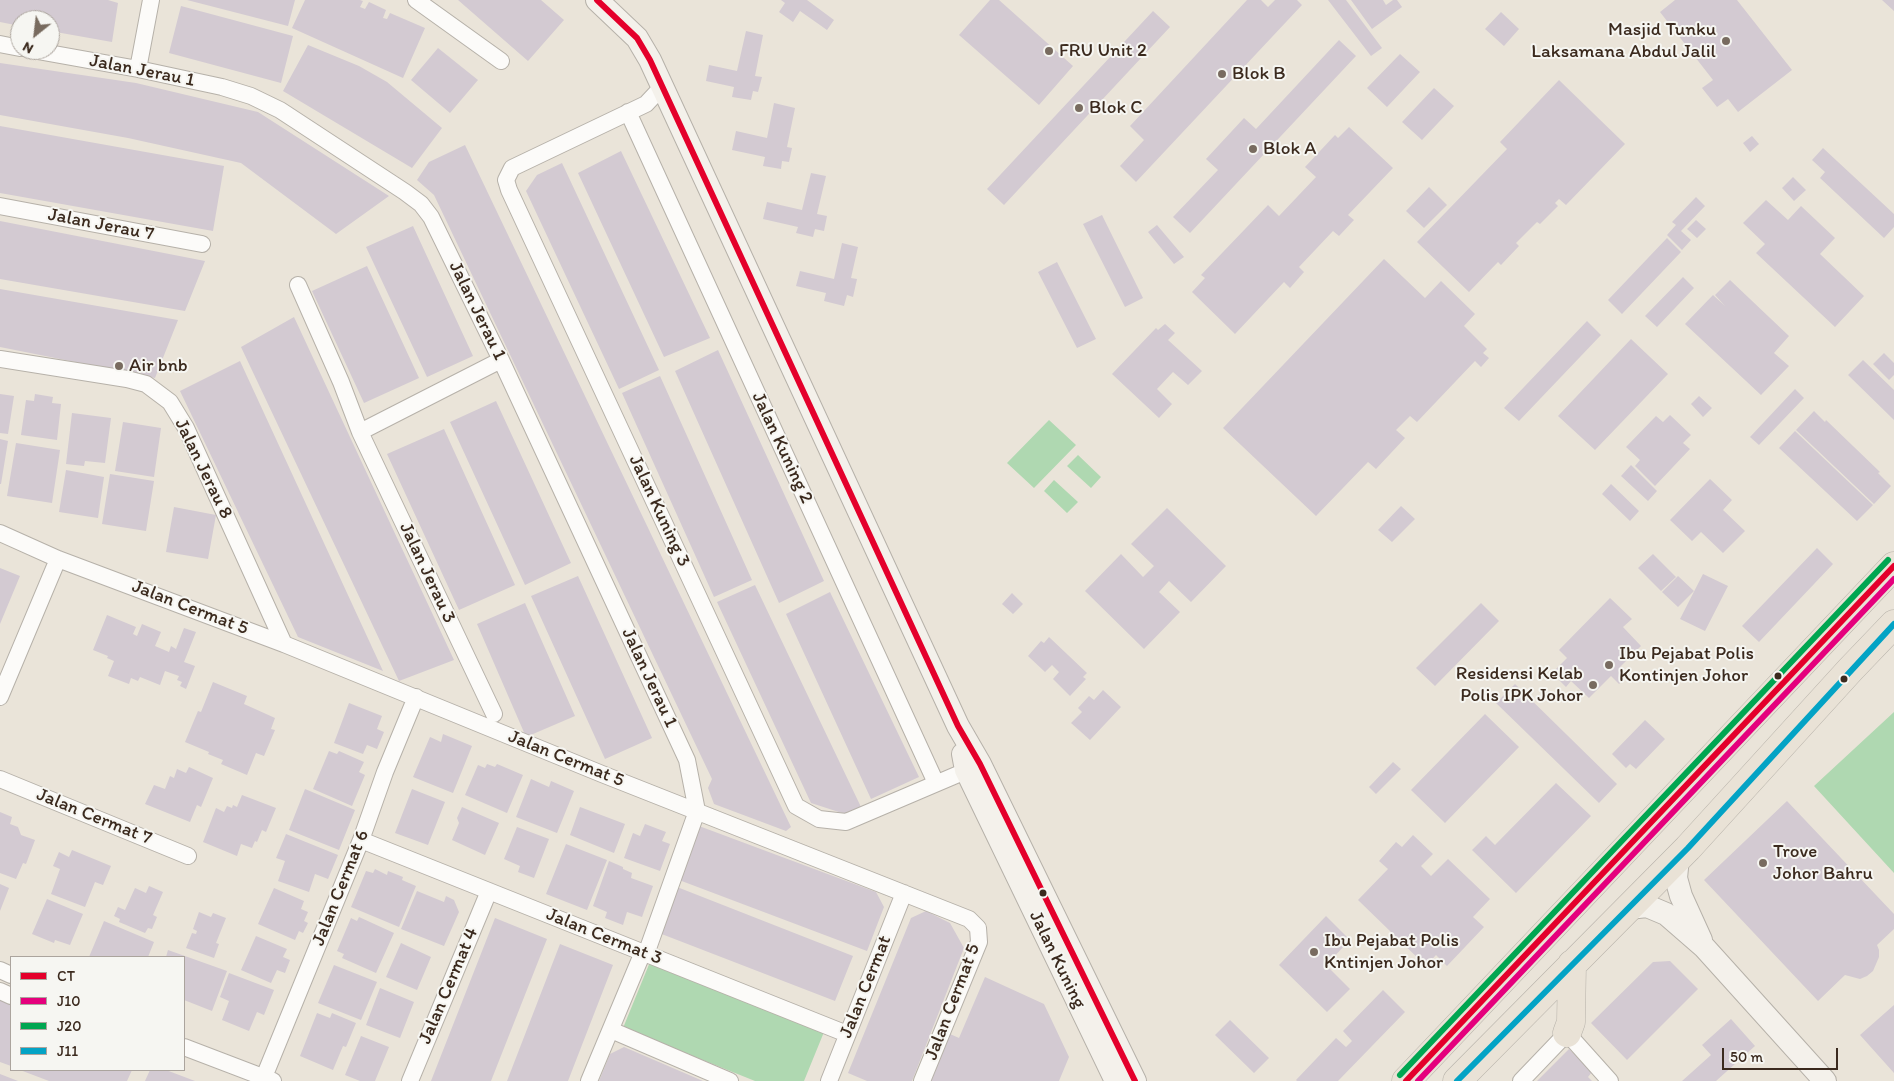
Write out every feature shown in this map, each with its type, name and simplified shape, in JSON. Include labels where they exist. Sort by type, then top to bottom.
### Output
[{"type":"highway","points":[[1406,1081],[1894,566]]},
{"type":"highway","points":[[1457,1081],[1688,848],[1894,624]]},
{"type":"highway","points":[[1567,1033],[1571,1022],[1572,964]]},
{"type":"street","points":[[138,69],[151,0]]},
{"type":"street","points":[[416,0],[502,61]]},
{"type":"street","name":"Jalan Kuning","points":[[597,0],[638,38],[650,60],[958,726],[973,767],[1116,1081]]},
{"type":"street","name":"Jalan Jerau 1","points":[[60,55],[222,87],[251,96],[280,110],[422,204],[431,217],[501,360],[684,751],[690,771],[697,811]]},
{"type":"street","name":"Jalan Kuning 3","points":[[666,97],[628,112],[512,168],[506,180],[509,190],[796,806],[819,819],[846,822],[973,767]]},
{"type":"street","name":"Jalan Kuning 2","points":[[628,112],[936,783]]},
{"type":"street","name":"Jalan Jerau 7","points":[[0,206],[202,244]]},
{"type":"street","name":"Jalan Jerau 3","points":[[298,285],[341,382],[360,432],[494,714]]},
{"type":"street","name":"Jalan Jerau 8","points":[[0,359],[127,379],[146,384],[170,402],[186,428],[284,644]]},
{"type":"street","points":[[360,432],[501,360]]},
{"type":"street","name":"Jalan Cermat 5","points":[[0,532],[58,559],[284,644],[969,919],[978,928],[979,942],[922,1081]]},
{"type":"street","points":[[0,697],[58,559]]},
{"type":"street","name":"Jalan Cermat 6","points":[[268,1079],[361,840],[385,772],[416,697]]},
{"type":"street","name":"Jalan Kuning","points":[[973,767],[1135,1081]]},
{"type":"street","name":"Jalan Cermat 7","points":[[0,779],[188,856]]},
{"type":"street","points":[[589,1081],[644,953],[697,811]]},
{"type":"street","name":"Jalan Cermat 3","points":[[361,840],[847,1034]]},
{"type":"street","points":[[1688,848],[1678,858],[1676,878],[1681,896],[1704,947]]},
{"type":"street","name":"Jalan Cermat 4","points":[[410,1081],[489,891]]},
{"type":"street","name":"Jalan Cermat","points":[[829,1081],[904,893]]},
{"type":"street","points":[[1629,908],[1647,906],[1658,909],[1704,947],[1825,1081]]},
{"type":"street","points":[[611,1030],[730,1081]]},
{"type":"street","points":[[1521,1081],[1567,1033],[1610,1081]]},
{"type":"street","points":[[185,1047],[268,1079]]},
{"type":"green space","points":[[1049,420],[1076,445],[1034,488],[1007,463]]},
{"type":"green space","points":[[1078,455],[1101,477],[1091,488],[1067,466]]},
{"type":"green space","points":[[1054,480],[1078,502],[1067,513],[1044,491]]},
{"type":"green space","points":[[1894,712],[1894,873],[1814,786]]},
{"type":"green space","points":[[650,962],[824,1032],[804,1081],[755,1081],[623,1028]]},
{"type":"building","points":[[0,0],[108,0],[118,3],[112,42],[60,33],[60,10],[10,10],[10,24],[0,22]]},
{"type":"building","points":[[187,0],[295,0],[288,26]]},
{"type":"building","points":[[305,0],[360,0],[363,1],[360,7],[365,9],[369,2],[386,10],[383,18],[387,19],[390,13],[425,28],[403,78],[292,28]]},
{"type":"building","points":[[458,0],[541,0],[564,20],[528,61]]},
{"type":"building","points":[[781,0],[807,0],[834,20],[827,30],[800,11],[793,22],[779,12],[785,3]]},
{"type":"building","points":[[990,0],[999,0],[1073,66],[1039,105],[959,35]]},
{"type":"building","points":[[1247,0],[1261,0],[1268,7],[1275,0],[1297,0],[1302,5],[1136,182],[1120,166],[1144,140],[1130,126]]},
{"type":"building","points":[[1328,0],[1346,0],[1382,48],[1371,56]]},
{"type":"building","points":[[1351,0],[1383,0],[1386,5],[1393,0],[1397,0],[1402,7],[1372,29]]},
{"type":"building","name":"Masjid Tunku Laksamana Abdul Jalil","points":[[1675,0],[1737,0],[1792,70],[1738,112],[1728,99],[1717,107],[1702,88],[1713,80],[1660,12]]},
{"type":"building","points":[[1882,0],[1894,0],[1894,11]]},
{"type":"building","points":[[181,6],[293,36],[281,83],[169,53]]},
{"type":"building","name":"Blok C","points":[[1153,11],[1170,27],[1004,205],[987,189]]},
{"type":"building","points":[[1501,12],[1519,29],[1504,46],[1485,29]]},
{"type":"building","points":[[746,31],[763,35],[755,76],[762,77],[758,92],[753,91],[751,100],[732,97],[734,87],[706,81],[709,65],[737,71]]},
{"type":"building","name":"Blok A","points":[[1339,40],[1356,56],[1190,233],[1173,217],[1218,170],[1206,159],[1244,118],[1256,129]]},
{"type":"building","points":[[308,45],[359,66],[387,82],[442,128],[412,168],[283,91]]},
{"type":"building","points":[[438,48],[478,80],[450,113],[411,80]]},
{"type":"building","points":[[1400,54],[1420,72],[1387,107],[1367,88]]},
{"type":"building","points":[[0,63],[136,83],[258,112],[389,196],[336,234],[241,163],[128,138],[0,115]]},
{"type":"building","points":[[1559,80],[1625,144],[1566,205],[1559,199],[1555,203],[1558,206],[1540,224],[1537,222],[1516,243],[1519,246],[1501,265],[1498,262],[1469,292],[1417,242],[1507,149],[1500,142]]},
{"type":"building","points":[[1434,88],[1454,106],[1422,140],[1402,122]]},
{"type":"building","points":[[774,103],[795,108],[787,147],[792,148],[789,162],[782,161],[781,169],[763,166],[765,157],[732,150],[736,131],[767,138]]},
{"type":"building","points":[[0,126],[224,166],[213,231],[0,193]]},
{"type":"building","points":[[1349,127],[1393,168],[1348,215],[1354,220],[1339,236],[1333,231],[1299,267],[1304,272],[1290,288],[1284,282],[1235,334],[1192,292],[1205,278],[1201,275],[1268,205],[1279,216],[1316,177],[1305,167],[1335,135],[1338,138]]},
{"type":"building","points":[[1752,136],[1759,144],[1750,152],[1743,143]]},
{"type":"building","points":[[465,145],[791,827],[786,831],[714,804],[708,788],[712,779],[434,195],[417,180],[429,162]]},
{"type":"building","points":[[1823,148],[1894,214],[1894,227],[1884,238],[1820,178],[1825,172],[1812,160]]},
{"type":"building","points":[[621,151],[710,338],[664,357],[578,173]]},
{"type":"building","points":[[562,163],[659,370],[619,389],[526,191],[537,175]]},
{"type":"building","points":[[811,173],[826,176],[817,214],[827,216],[824,231],[815,229],[813,237],[796,233],[798,227],[763,219],[767,202],[802,210]]},
{"type":"building","points":[[1793,177],[1806,190],[1794,201],[1782,188]]},
{"type":"building","points":[[1429,187],[1447,205],[1424,228],[1406,211]]},
{"type":"building","points":[[1696,197],[1705,206],[1681,231],[1691,240],[1682,250],[1667,235],[1676,225],[1672,222]]},
{"type":"building","points":[[1766,200],[1788,220],[1801,206],[1835,238],[1820,254],[1864,296],[1835,327],[1756,253],[1765,244],[1743,223]]},
{"type":"building","points":[[1102,215],[1143,298],[1125,307],[1083,224]]},
{"type":"building","points":[[1696,220],[1706,229],[1697,238],[1687,229]]},
{"type":"building","points":[[0,221],[205,261],[185,311],[0,279]]},
{"type":"building","points":[[1157,225],[1184,257],[1174,264],[1148,232]]},
{"type":"building","points":[[413,226],[473,356],[427,377],[366,247]]},
{"type":"building","points":[[1667,238],[1681,252],[1622,314],[1608,300]]},
{"type":"building","points":[[842,243],[858,247],[851,278],[857,279],[853,297],[847,295],[844,306],[824,301],[826,293],[796,286],[800,271],[834,279]]},
{"type":"building","points":[[1384,259],[1425,298],[1441,281],[1475,314],[1464,326],[1487,349],[1483,353],[1489,358],[1481,367],[1475,361],[1417,422],[1410,416],[1396,430],[1405,438],[1376,469],[1368,462],[1316,516],[1223,428]]},
{"type":"building","points":[[1057,262],[1096,339],[1077,348],[1038,272]]},
{"type":"building","points":[[367,266],[419,378],[364,403],[312,291]]},
{"type":"building","points":[[1683,277],[1694,288],[1657,327],[1645,316]]},
{"type":"building","points":[[1730,280],[1789,336],[1774,353],[1789,366],[1761,395],[1685,324],[1713,295],[1725,306],[1715,295]]},
{"type":"building","points":[[0,289],[178,320],[155,378],[0,347]]},
{"type":"building","points":[[294,317],[454,660],[399,681],[241,347]]},
{"type":"building","points":[[1587,321],[1601,335],[1519,421],[1504,408]]},
{"type":"building","points":[[1165,324],[1175,333],[1168,340],[1202,371],[1188,385],[1173,372],[1157,389],[1172,404],[1159,418],[1112,374],[1156,328],[1158,330]]},
{"type":"building","points":[[1631,339],[1668,374],[1595,450],[1558,416]]},
{"type":"building","points":[[718,350],[824,581],[779,603],[675,371]]},
{"type":"building","points":[[1884,353],[1894,363],[1894,375],[1889,380],[1873,364]]},
{"type":"building","points":[[1863,360],[1894,390],[1894,420],[1848,375]]},
{"type":"building","points":[[240,361],[383,671],[298,637],[180,391]]},
{"type":"building","points":[[660,376],[752,580],[714,597],[622,393]]},
{"type":"building","points":[[1795,389],[1804,398],[1759,445],[1750,437]]},
{"type":"building","points":[[0,394],[14,396],[8,434],[0,433]]},
{"type":"building","points":[[35,394],[53,397],[52,403],[61,404],[57,440],[21,435],[26,400],[34,401]]},
{"type":"building","points":[[1699,396],[1712,408],[1703,417],[1691,404]]},
{"type":"building","points":[[496,401],[571,563],[525,585],[450,422]]},
{"type":"building","points":[[1814,411],[1825,422],[1826,420],[1880,472],[1878,473],[1891,486],[1874,504],[1796,430]]},
{"type":"building","points":[[72,413],[111,418],[105,463],[85,461],[84,466],[66,464]]},
{"type":"building","points":[[1670,415],[1691,435],[1683,443],[1690,449],[1655,486],[1635,466],[1640,460],[1626,447],[1656,416],[1663,422]]},
{"type":"building","points":[[123,422],[161,428],[154,477],[115,471]]},
{"type":"building","points":[[444,429],[515,585],[459,610],[387,454]]},
{"type":"building","points":[[1795,431],[1873,505],[1857,521],[1779,448]]},
{"type":"building","points":[[0,439],[8,441],[1,484],[0,484]]},
{"type":"building","points":[[16,443],[60,450],[52,503],[7,496]]},
{"type":"building","points":[[1631,465],[1657,491],[1648,501],[1621,476]]},
{"type":"building","points":[[66,470],[104,477],[98,518],[59,512]]},
{"type":"building","points":[[110,474],[154,481],[146,531],[102,524]]},
{"type":"building","points":[[1710,479],[1732,500],[1723,510],[1745,531],[1723,553],[1701,532],[1692,541],[1670,520]]},
{"type":"building","points":[[1611,484],[1639,511],[1630,521],[1602,494]]},
{"type":"building","points":[[1401,506],[1415,519],[1392,542],[1378,530]]},
{"type":"building","points":[[174,507],[216,515],[208,559],[166,552]]},
{"type":"building","points":[[1167,508],[1226,566],[1191,602],[1169,581],[1159,592],[1180,612],[1144,649],[1085,591],[1121,554],[1143,577],[1154,566],[1131,544]]},
{"type":"building","points":[[1817,548],[1833,564],[1759,642],[1742,626]]},
{"type":"building","points":[[1653,554],[1676,577],[1661,591],[1638,568]]},
{"type":"building","points":[[0,568],[20,576],[0,624]]},
{"type":"building","points":[[1703,574],[1728,586],[1705,631],[1680,619]]},
{"type":"building","points":[[578,576],[652,738],[605,759],[531,596]]},
{"type":"building","points":[[1678,576],[1694,591],[1678,607],[1662,592]]},
{"type":"building","points":[[755,585],[861,807],[845,814],[811,803],[717,602]]},
{"type":"building","points":[[830,592],[919,777],[871,799],[786,614]]},
{"type":"building","points":[[1012,593],[1023,604],[1013,614],[1002,604]]},
{"type":"building","points":[[1610,598],[1632,619],[1623,627],[1641,646],[1620,667],[1628,676],[1619,684],[1611,676],[1589,698],[1571,681],[1566,687],[1552,673],[1567,658],[1559,650]]},
{"type":"building","points":[[525,603],[575,716],[526,737],[477,624]]},
{"type":"building","points":[[1481,603],[1499,621],[1435,686],[1416,668]]},
{"type":"building","points":[[107,615],[136,627],[133,634],[137,636],[142,624],[161,632],[155,646],[169,652],[171,646],[176,649],[184,628],[196,632],[184,662],[195,666],[186,689],[180,686],[182,682],[177,680],[179,676],[165,671],[160,685],[140,677],[138,681],[131,678],[129,684],[108,676],[114,661],[107,658],[108,656],[93,650]]},
{"type":"building","points":[[1049,637],[1087,673],[1083,677],[1086,679],[1070,696],[1053,679],[1059,672],[1052,665],[1045,672],[1028,656],[1041,641],[1044,643]]},
{"type":"building","points":[[213,682],[247,696],[244,704],[275,718],[271,729],[275,730],[264,756],[256,753],[247,775],[221,764],[223,760],[185,742],[198,711],[201,712]]},
{"type":"building","points":[[1515,684],[1617,784],[1599,803],[1496,703]]},
{"type":"building","points":[[1103,690],[1121,707],[1090,740],[1071,723],[1082,712],[1078,708],[1089,696],[1094,700]]},
{"type":"building","points":[[349,703],[382,716],[377,729],[384,732],[377,749],[367,745],[363,754],[334,743]]},
{"type":"building","points":[[1485,714],[1519,747],[1445,823],[1411,790]]},
{"type":"building","points":[[1645,720],[1665,739],[1636,769],[1630,764],[1626,768],[1612,754]]},
{"type":"building","points":[[443,734],[472,746],[453,793],[413,777],[430,737],[441,742]]},
{"type":"building","points":[[329,751],[337,754],[339,751],[364,762],[359,772],[365,775],[352,806],[313,789]]},
{"type":"building","points":[[1393,762],[1401,769],[1376,794],[1369,787]]},
{"type":"building","points":[[487,764],[495,767],[497,764],[523,775],[507,813],[465,795],[478,765],[485,768]]},
{"type":"building","points":[[189,767],[213,778],[201,807],[197,805],[190,822],[145,804],[154,785],[165,789],[170,776],[174,778],[177,769],[186,773]]},
{"type":"building","points":[[531,779],[549,787],[551,781],[574,791],[557,833],[516,817]]},
{"type":"building","points":[[1556,783],[1591,816],[1516,893],[1472,850],[1486,836],[1495,845]]},
{"type":"building","points":[[305,789],[355,810],[339,850],[289,830]]},
{"type":"building","points":[[412,789],[445,802],[428,845],[395,833]]},
{"type":"building","points":[[242,795],[276,808],[266,832],[262,830],[252,848],[241,844],[237,856],[203,842],[216,808],[224,812],[227,806],[232,808],[233,805],[237,807]]},
{"type":"building","points":[[1787,801],[1894,914],[1894,929],[1877,945],[1879,957],[1873,971],[1860,979],[1845,975],[1818,1001],[1704,880]]},
{"type":"building","points":[[462,807],[499,823],[485,855],[452,840],[459,823],[457,818]]},
{"type":"building","points":[[580,807],[625,824],[614,853],[570,835]]},
{"type":"building","points":[[0,812],[12,817],[10,824],[18,827],[21,835],[35,840],[26,864],[23,863],[16,879],[0,873]]},
{"type":"building","points":[[645,824],[666,832],[662,841],[670,844],[660,871],[624,858],[633,833],[640,836]]},
{"type":"building","points":[[699,826],[876,892],[884,907],[867,951],[679,880]]},
{"type":"building","points":[[517,827],[549,839],[534,878],[518,872],[520,866],[504,859]]},
{"type":"building","points":[[286,834],[338,855],[328,879],[315,874],[309,892],[278,881],[285,861],[276,858]]},
{"type":"building","points":[[1413,835],[1433,854],[1421,866],[1431,876],[1448,859],[1490,899],[1473,917],[1484,927],[1447,966],[1436,955],[1426,966],[1358,900],[1388,869],[1379,861],[1396,842],[1402,847]]},
{"type":"building","points":[[566,844],[607,860],[587,910],[546,894]]},
{"type":"building","points":[[72,850],[111,866],[103,885],[95,882],[85,907],[51,894],[60,869],[53,866],[59,852],[69,857]]},
{"type":"building","points":[[609,861],[632,873],[631,878],[653,886],[642,917],[627,912],[623,925],[605,918],[607,912],[593,906]]},
{"type":"building","points":[[375,869],[387,875],[388,871],[403,877],[402,880],[416,886],[399,927],[351,907],[366,871],[373,873]]},
{"type":"building","points":[[0,884],[9,888],[0,911]]},
{"type":"building","points":[[149,886],[163,892],[153,915],[157,917],[152,929],[148,928],[145,933],[119,922],[120,919],[114,916],[118,907],[125,910],[135,888],[146,893]]},
{"type":"building","points":[[677,887],[853,956],[835,1001],[659,933]]},
{"type":"building","points":[[274,888],[304,901],[301,909],[308,912],[304,921],[308,923],[303,933],[299,931],[295,940],[258,924]]},
{"type":"building","points":[[417,891],[444,902],[446,896],[454,900],[459,912],[444,946],[401,929]]},
{"type":"building","points":[[47,899],[83,914],[70,945],[55,940],[54,943],[32,934]]},
{"type":"building","points":[[926,911],[950,923],[964,948],[912,1081],[867,1081],[848,1073],[911,918]]},
{"type":"building","points":[[199,912],[211,917],[213,913],[226,918],[216,943],[219,944],[214,958],[186,948],[192,933],[196,934],[197,931],[193,929]]},
{"type":"building","name":"Ibu Pejabat Polis Kntinjen Johor","points":[[1326,916],[1350,940],[1326,965],[1350,989],[1327,1012],[1279,965]]},
{"type":"building","points":[[359,917],[394,933],[376,973],[342,958],[344,954],[337,951],[351,918],[357,921]]},
{"type":"building","points":[[495,918],[547,939],[491,1081],[431,1081]]},
{"type":"building","points":[[104,921],[154,942],[148,956],[89,956]]},
{"type":"building","points":[[256,936],[287,949],[283,957],[290,960],[285,973],[277,970],[271,983],[241,970]]},
{"type":"building","points":[[401,943],[431,957],[417,990],[386,977]]},
{"type":"building","points":[[560,944],[613,965],[568,1081],[507,1081]]},
{"type":"building","points":[[168,950],[185,956],[166,956]]},
{"type":"building","points":[[185,956],[227,971],[212,1011],[185,1000]]},
{"type":"building","points":[[1670,961],[1698,989],[1627,1060],[1591,1023],[1653,962]]},
{"type":"building","points":[[334,965],[377,982],[361,1020],[318,1003]]},
{"type":"building","points":[[229,973],[274,990],[264,1015],[257,1012],[249,1031],[222,1020],[229,1001],[220,997]]},
{"type":"building","points":[[985,977],[1044,1004],[1069,1057],[1059,1081],[931,1081],[950,1034],[959,1038]]},
{"type":"building","points":[[380,988],[414,1002],[400,1038],[366,1025]]},
{"type":"building","points":[[1383,990],[1405,1012],[1338,1081],[1297,1081],[1336,1038],[1346,1047],[1352,1041],[1343,1031]]},
{"type":"building","points":[[0,999],[10,1004],[10,1066],[0,1062]]},
{"type":"building","points":[[1894,1005],[1894,1073],[1860,1035]]},
{"type":"building","points":[[317,1013],[330,1018],[332,1013],[356,1023],[346,1047],[343,1046],[333,1070],[300,1056]]},
{"type":"building","points":[[1731,1019],[1755,1046],[1716,1081],[1682,1081],[1711,1055],[1702,1045]]},
{"type":"building","points":[[1230,1020],[1269,1058],[1254,1073],[1215,1035]]},
{"type":"building","points":[[361,1036],[389,1047],[375,1081],[360,1081],[345,1075]]},
{"type":"building","points":[[624,1047],[703,1081],[599,1081],[610,1054]]},
{"type":"building","points":[[1569,1049],[1592,1072],[1588,1077],[1592,1081],[1537,1081]]},
{"type":"building","points":[[23,1071],[132,1071],[127,1081],[49,1081]]},
{"type":"building","points":[[150,1071],[169,1071],[195,1081],[145,1081]]},
{"type":"building","points":[[0,1074],[18,1081],[0,1081]]},
{"type":"transit line","name":"CT","points":[[597,0],[637,38],[650,60],[958,726],[980,764],[1135,1081]]},
{"type":"transit line","name":"J20","points":[[1400,1075],[1888,560]]},
{"type":"transit line","name":"CT","points":[[1406,1081],[1894,566]]},
{"type":"transit line","name":"J10","points":[[1418,1081],[1894,579]]},
{"type":"transit line","name":"J11","points":[[1457,1081],[1688,848],[1894,624]]},
{"type":"place","name":"Masjid Tunku Laksamana Abdul Jalil","points":[[1726,41]]},
{"type":"place","name":"FRU Unit 2","points":[[1049,51]]},
{"type":"place","name":"Blok B","points":[[1222,74]]},
{"type":"place","name":"Blok C","points":[[1079,108]]},
{"type":"place","name":"Blok A","points":[[1253,149]]},
{"type":"place","name":"Air bnb","points":[[119,366]]},
{"type":"place","name":"Ibu Pejabat Polis Kontinjen Johor","points":[[1609,665]]},
{"type":"place","name":"Residensi Kelab Polis IPK Johor","points":[[1593,685]]},
{"type":"place","name":"Trove Johor Bahru","points":[[1763,863]]},
{"type":"place","name":"Ibu Pejabat Polis Kntinjen Johor","points":[[1314,952]]}]
